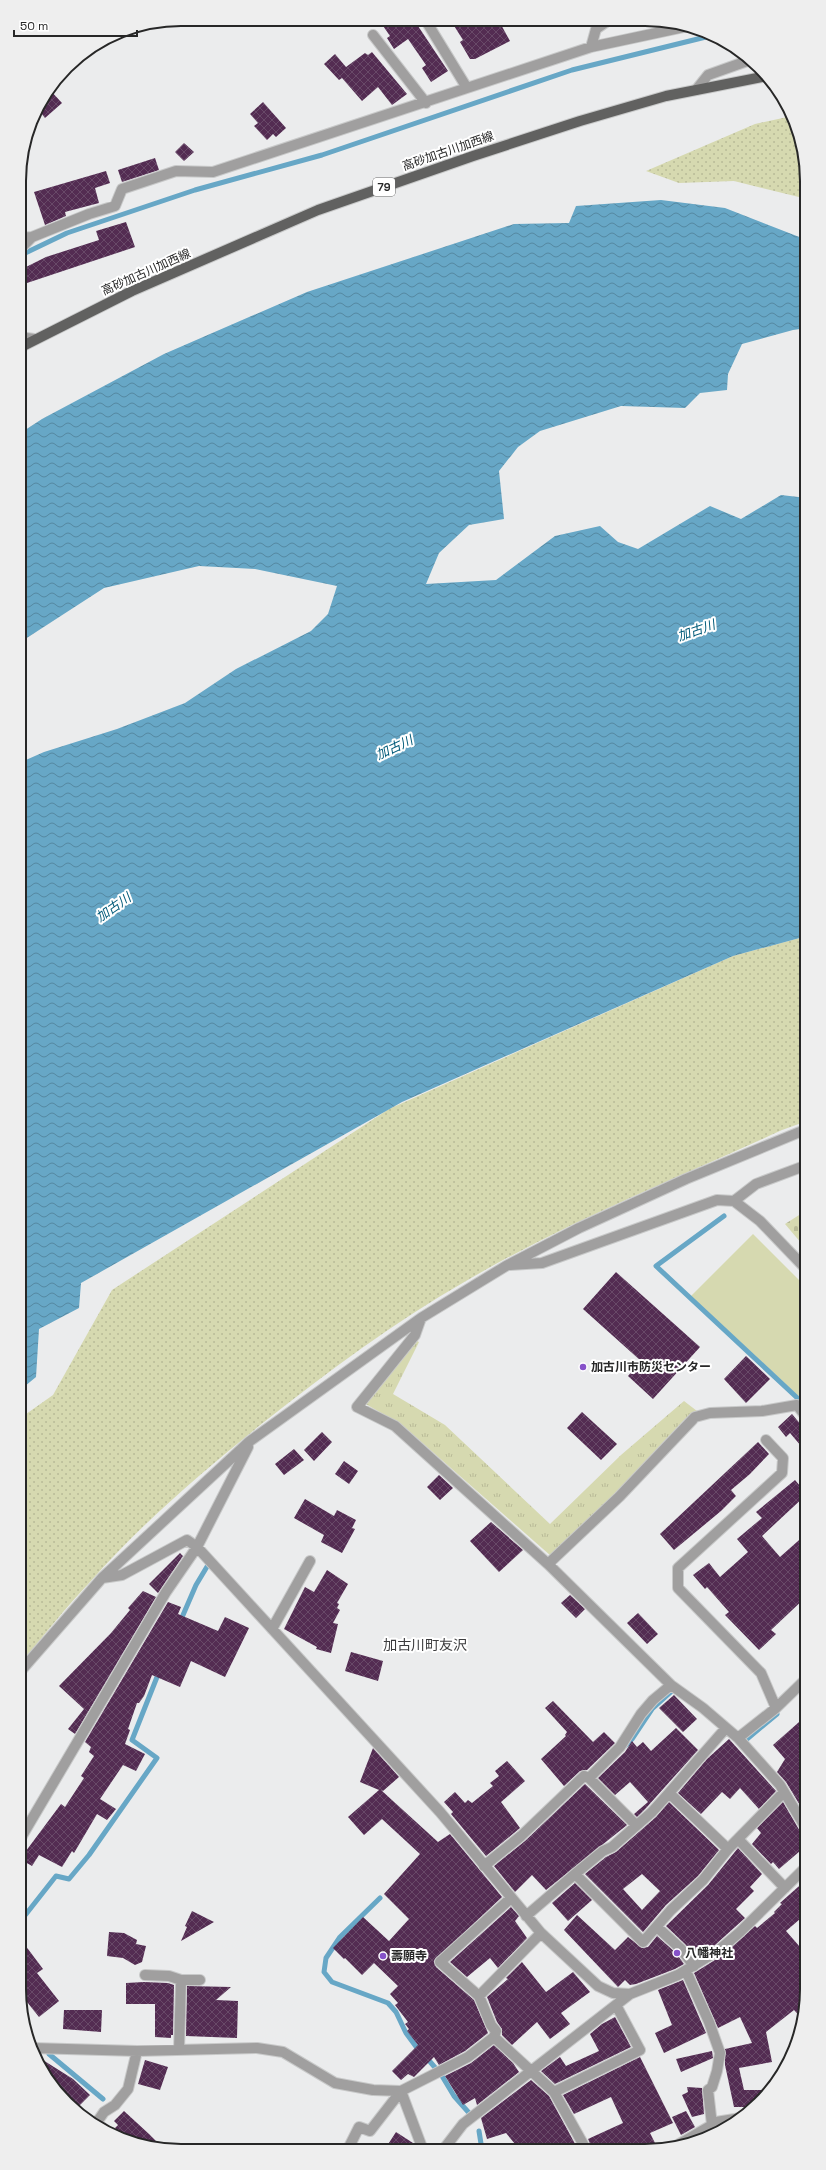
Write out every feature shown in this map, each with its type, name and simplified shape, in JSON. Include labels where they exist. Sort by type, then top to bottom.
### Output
[{"type":"main road","name":"高砂加古川加西線","points":[[26,344],[132,291],[318,210],[473,156],[580,121],[666,96],[760,77]]},
{"type":"street","points":[[430,26],[467,88]]},
{"type":"street","points":[[591,47],[596,29],[600,26]]},
{"type":"street","points":[[26,237],[32,237],[90,214],[115,206],[122,189],[135,184],[176,171],[213,172],[426,103],[591,47],[675,29]]},
{"type":"street","points":[[373,34],[426,103]]},
{"type":"street","points":[[696,90],[708,75],[744,62]]},
{"type":"street","points":[[26,245],[32,237]]},
{"type":"street","points":[[26,338],[34,339]]},
{"type":"street","points":[[26,1665],[102,1578],[250,1442],[421,1318],[506,1266],[580,1228],[686,1179],[800,1132]]},
{"type":"street","points":[[734,1201],[756,1184],[800,1168]]},
{"type":"street","points":[[506,1266],[542,1263],[717,1200],[734,1201],[760,1221],[800,1263]]},
{"type":"street","points":[[421,1318],[415,1336],[357,1407],[395,1426],[548,1564],[671,1685],[703,1708],[738,1738],[784,1792],[800,1818]]},
{"type":"street","points":[[548,1564],[619,1497],[695,1417],[710,1413],[762,1411],[797,1405],[800,1409]]},
{"type":"street","points":[[766,1440],[783,1458],[782,1473],[678,1568],[678,1588],[761,1673],[776,1708]]},
{"type":"street","points":[[26,1829],[166,1592],[197,1547],[250,1442]]},
{"type":"street","points":[[102,1578],[122,1575],[187,1540],[197,1547],[440,1812],[541,1933],[598,1986],[613,1993],[630,1994]]},
{"type":"street","points":[[272,1629],[310,1561]]},
{"type":"street","points":[[589,1778],[620,1747],[641,1714],[653,1700],[671,1685]]},
{"type":"street","points":[[738,1738],[776,1708],[800,1685]]},
{"type":"street","points":[[526,1916],[574,1874],[603,1851],[612,1846],[652,1812],[726,1728]]},
{"type":"street","points":[[484,1866],[521,1836],[584,1776],[589,1778],[636,1825]]},
{"type":"street","points":[[574,1874],[643,1942],[671,1910],[703,1880],[728,1849],[784,1792]]},
{"type":"street","points":[[669,1793],[728,1849]]},
{"type":"street","points":[[738,1839],[785,1888]]},
{"type":"street","points":[[448,2144],[463,2124],[630,1994],[690,1969],[740,1932],[800,1873]]},
{"type":"street","points":[[351,2144],[360,2127],[370,2131],[401,2091],[468,2057],[494,2037],[496,2032],[491,2026],[479,1996],[440,1962],[511,1898]]},
{"type":"street","points":[[657,1927],[681,1949],[690,1969],[720,2053],[717,2071],[712,2087],[708,2090],[712,2125]]},
{"type":"street","points":[[479,1996],[541,1933]]},
{"type":"street","points":[[145,1975],[169,1976],[181,1980],[200,1980]]},
{"type":"street","points":[[179,2050],[181,1980]]},
{"type":"street","points":[[554,2092],[640,2050],[616,2005]]},
{"type":"street","points":[[494,2037],[554,2092],[583,2144]]},
{"type":"street","points":[[38,2048],[137,2051],[257,2048],[283,2052],[335,2083],[373,2090],[401,2091]]},
{"type":"street","points":[[100,2121],[104,2112],[115,2105],[128,2088],[137,2051]]},
{"type":"street","points":[[401,2091],[421,2144]]},
{"type":"street","points":[[691,2137],[716,2122],[728,2120]]},
{"type":"green space","points":[[786,117],[795,141],[799,161],[800,197],[734,181],[679,183],[646,171],[755,124]]},
{"type":"green space","points":[[800,938],[800,1124],[782,1130],[543,1239],[466,1281],[388,1330],[337,1366],[264,1422],[218,1459],[174,1498],[110,1560],[26,1657],[26,1414],[53,1395],[112,1290],[389,1109],[733,956]]},
{"type":"green space","points":[[800,1214],[800,1242],[785,1224]]},
{"type":"green space","points":[[753,1234],[800,1281],[800,1397],[691,1296]]},
{"type":"green space","points":[[415,1340],[419,1342],[393,1394],[445,1425],[550,1524],[621,1455],[684,1401],[697,1411],[684,1420],[609,1500],[551,1556],[402,1425],[364,1403]]},
{"type":"water","name":"加古川","points":[[661,200],[725,208],[800,237],[800,329],[742,344],[728,374],[727,390],[700,393],[685,408],[621,406],[540,431],[518,447],[499,471],[504,519],[469,525],[439,553],[426,584],[496,580],[555,536],[600,526],[618,542],[638,549],[710,506],[741,519],[781,495],[800,497],[800,938],[733,956],[402,1102],[81,1283],[79,1308],[39,1329],[36,1377],[26,1385],[26,760],[44,752],[117,729],[185,703],[236,669],[311,631],[328,614],[337,586],[255,569],[199,566],[104,588],[26,638],[26,429],[42,419],[164,354],[307,292],[514,224],[569,223],[576,206]]},
{"type":"building","points":[[383,26],[418,26],[448,71],[431,82],[422,68],[426,65],[408,39],[394,49],[387,38],[390,36]]},
{"type":"building","points":[[454,26],[502,26],[510,41],[475,59],[470,59],[460,42],[463,40]]},
{"type":"building","points":[[372,52],[407,94],[392,105],[378,87],[362,101],[342,78],[339,80],[324,64],[335,54],[346,67],[365,53],[368,55]]},
{"type":"building","points":[[53,93],[62,103],[45,118],[41,114]]},
{"type":"building","points":[[263,102],[286,128],[276,137],[273,134],[267,140],[254,126],[258,123],[250,114]]},
{"type":"building","points":[[184,143],[194,152],[184,161],[175,152]]},
{"type":"building","points":[[155,158],[159,170],[122,182],[118,170]]},
{"type":"building","points":[[106,171],[110,183],[95,188],[99,203],[65,212],[66,216],[45,225],[34,192]]},
{"type":"building","points":[[126,222],[135,247],[27,283],[26,267],[46,257],[99,240],[96,231]]},
{"type":"building","name":"加古川市防災センター","points":[[616,1272],[700,1347],[653,1399],[628,1376],[641,1361],[583,1309]]},
{"type":"building","points":[[746,1356],[770,1379],[746,1403],[724,1379]]},
{"type":"building","points":[[582,1412],[617,1444],[601,1460],[567,1428]]},
{"type":"building","points":[[792,1414],[800,1424],[800,1445],[790,1433],[786,1437],[778,1427]]},
{"type":"building","points":[[322,1432],[332,1442],[314,1461],[304,1450]]},
{"type":"building","points":[[758,1442],[769,1454],[750,1474],[731,1490],[736,1496],[721,1511],[674,1550],[660,1534]]},
{"type":"building","points":[[294,1449],[304,1460],[284,1475],[275,1464]]},
{"type":"building","points":[[344,1461],[358,1471],[349,1484],[335,1474]]},
{"type":"building","points":[[439,1475],[453,1488],[440,1500],[427,1487]]},
{"type":"building","points":[[795,1480],[800,1486],[800,1501],[762,1536],[780,1557],[800,1539],[800,1603],[771,1630],[776,1634],[759,1650],[725,1615],[729,1612],[707,1587],[705,1589],[693,1575],[709,1563],[720,1577],[748,1552],[737,1539],[762,1518],[756,1512]]},
{"type":"building","points":[[305,1499],[334,1516],[337,1510],[356,1520],[352,1528],[355,1529],[342,1553],[321,1542],[324,1535],[294,1518]]},
{"type":"building","points":[[491,1522],[523,1550],[499,1572],[470,1541]]},
{"type":"building","points":[[180,1553],[183,1556],[158,1593],[149,1584]]},
{"type":"building","points":[[327,1570],[348,1584],[337,1603],[339,1604],[337,1608],[340,1610],[333,1623],[338,1624],[331,1653],[316,1649],[317,1647],[284,1629],[305,1587],[314,1592]]},
{"type":"building","points":[[143,1591],[156,1597],[75,1734],[68,1729],[84,1709],[59,1686],[111,1633],[130,1610],[128,1608]]},
{"type":"building","points":[[570,1595],[585,1609],[576,1618],[561,1603]]},
{"type":"building","points":[[168,1602],[181,1607],[178,1614],[218,1631],[225,1617],[249,1628],[225,1677],[191,1661],[180,1687],[152,1675],[144,1696],[139,1703],[137,1703],[128,1729],[130,1730],[125,1744],[145,1754],[136,1771],[123,1765],[100,1799],[116,1809],[107,1820],[97,1814],[74,1853],[72,1851],[62,1867],[39,1855],[32,1866],[26,1862],[26,1851],[61,1804],[65,1807],[84,1778],[81,1776],[94,1756],[89,1752],[91,1747],[85,1742]]},
{"type":"building","points":[[638,1613],[658,1634],[647,1644],[627,1623]]},
{"type":"building","points":[[351,1652],[383,1661],[378,1681],[345,1671]]},
{"type":"building","points":[[674,1695],[697,1719],[683,1732],[659,1708]]},
{"type":"building","points":[[553,1701],[593,1742],[604,1732],[615,1743],[587,1770],[580,1771],[564,1786],[541,1759],[566,1736],[565,1735],[567,1732],[545,1708]]},
{"type":"building","points":[[800,1721],[800,1805],[786,1782],[777,1772],[785,1759],[773,1745]]},
{"type":"building","points":[[676,1728],[698,1750],[637,1817],[634,1814],[648,1802],[630,1782],[615,1795],[598,1778],[625,1752],[632,1741],[637,1747],[643,1742],[651,1751]]},
{"type":"building","points":[[729,1739],[776,1791],[759,1809],[740,1788],[730,1799],[722,1792],[701,1814],[678,1793],[707,1759]]},
{"type":"building","points":[[373,1748],[399,1777],[383,1791],[381,1790],[438,1842],[450,1834],[502,1897],[434,1961],[436,1967],[474,2000],[488,2033],[465,2051],[439,2065],[434,2057],[414,2077],[408,2074],[401,2080],[392,2071],[418,2045],[407,2031],[409,2029],[405,2024],[408,2022],[395,2005],[398,2003],[390,1994],[398,1986],[374,1963],[362,1975],[333,1948],[363,1917],[389,1941],[409,1919],[384,1894],[420,1854],[382,1819],[364,1835],[348,1817],[379,1790],[360,1782]]},
{"type":"building","points":[[507,1761],[525,1781],[501,1802],[520,1828],[486,1856],[451,1814],[453,1812],[444,1802],[455,1792],[465,1803],[468,1800],[472,1803],[493,1786],[490,1783],[499,1776],[495,1771]]},
{"type":"building","points":[[585,1784],[627,1825],[546,1890],[532,1875],[515,1892],[494,1866],[525,1841]]},
{"type":"building","points":[[669,1802],[719,1850],[698,1876],[666,1905],[643,1932],[585,1874],[606,1857],[616,1852],[656,1817]],"holes":[[[642,1874],[660,1891],[642,1910],[623,1889]]]},
{"type":"building","points":[[783,1802],[800,1831],[800,1851],[779,1869],[773,1862],[771,1864],[752,1844],[761,1833],[757,1828]]},
{"type":"building","points":[[738,1848],[762,1874],[750,1887],[754,1891],[736,1909],[745,1918],[715,1945],[695,1957],[685,1944],[666,1926],[708,1885]]},
{"type":"building","points":[[575,1883],[592,1900],[568,1921],[552,1903]]},
{"type":"building","points":[[800,1885],[800,1919],[786,1931],[800,1947],[800,1999],[798,2014],[794,2010],[766,2032],[772,2062],[739,2068],[744,2090],[763,2090],[746,2107],[734,2107],[725,2065],[725,2049],[752,2043],[740,2017],[718,2028],[694,1973],[723,1955],[755,1926],[757,1928],[775,1913],[774,1912],[782,1904],[780,1903]]},
{"type":"building","points":[[511,1907],[519,1916],[515,1921],[527,1938],[498,1968],[490,1958],[467,1977],[450,1962]]},
{"type":"building","points":[[192,1911],[214,1922],[181,1941],[187,1927],[185,1926]]},
{"type":"building","points":[[577,1915],[615,1950],[628,1937],[642,1948],[648,1947],[657,1936],[676,1953],[684,1964],[636,1984],[630,1985],[625,1980],[618,1987],[564,1930]]},
{"type":"building","points":[[109,1932],[124,1933],[137,1940],[136,1944],[146,1946],[142,1962],[135,1965],[123,1958],[107,1956]]},
{"type":"building","points":[[26,1946],[43,1969],[37,1973],[59,2001],[39,2017],[26,2001]]},
{"type":"building","points":[[522,1962],[546,1992],[573,1972],[590,1992],[561,2013],[570,2024],[550,2039],[537,2022],[512,2045],[502,2035],[502,2029],[497,2022],[487,1997],[508,1979],[506,1978]]},
{"type":"building","points":[[683,1980],[706,2033],[664,2053],[655,2033],[672,2025],[658,1990]]},
{"type":"building","points":[[126,1983],[168,1983],[174,1985],[173,2035],[171,2035],[171,2038],[155,2037],[155,2004],[126,2004]]},
{"type":"building","points":[[187,1986],[231,1987],[216,2000],[238,2001],[237,2038],[186,2036]]},
{"type":"building","points":[[64,2010],[102,2010],[101,2032],[63,2029]]},
{"type":"building","points":[[615,2017],[631,2047],[555,2084],[541,2071],[560,2057],[566,2066],[599,2051],[590,2034],[602,2024]]},
{"type":"building","points":[[494,2045],[513,2063],[519,2072],[477,2105],[475,2098],[463,2105],[445,2076],[471,2063]]},
{"type":"building","points":[[712,2051],[713,2058],[681,2072],[676,2059]]},
{"type":"building","points":[[640,2057],[673,2123],[650,2133],[655,2144],[590,2144],[588,2139],[623,2123],[611,2097],[574,2114],[563,2095]]},
{"type":"building","points":[[43,2060],[73,2079],[90,2095],[79,2106],[64,2091]]},
{"type":"building","points":[[145,2060],[168,2067],[160,2090],[138,2084]]},
{"type":"building","points":[[531,2080],[549,2096],[575,2144],[515,2144],[506,2133],[487,2139],[481,2118]]},
{"type":"building","points":[[687,2087],[702,2088],[704,2114],[692,2117],[682,2095],[688,2092]]},
{"type":"building","points":[[124,2111],[157,2142],[131,2136],[117,2130],[115,2128],[118,2125],[114,2121]]},
{"type":"building","points":[[686,2111],[695,2127],[681,2135],[672,2117]]},
{"type":"building","points":[[396,2132],[413,2144],[388,2144]]},
{"type":"waterway","points":[[26,253],[67,233],[195,190],[322,155],[572,70],[703,38]]},
{"type":"waterway","points":[[724,1216],[656,1266],[800,1400]]},
{"type":"waterway","points":[[180,1622],[196,1585],[208,1565]]},
{"type":"waterway","points":[[26,1914],[56,1876],[69,1879],[89,1855],[157,1758],[132,1740],[159,1672]]},
{"type":"waterway","points":[[625,1746],[632,1739],[652,1709],[672,1691]]},
{"type":"waterway","points":[[747,1739],[777,1714]]},
{"type":"waterway","points":[[380,1898],[340,1937],[326,1958],[324,1972],[332,1982],[388,2003],[396,2012],[406,2033],[420,2052]]},
{"type":"waterway","points":[[49,2054],[103,2099]]},
{"type":"waterway","points":[[426,2057],[438,2071]]},
{"type":"waterway","points":[[442,2076],[454,2096],[470,2114]]},
{"type":"waterway","points":[[479,2131],[481,2144]]},
{"type":"place","name":"加古川市防災センター","points":[[583,1367]]},
{"type":"place","name":"八幡神社","points":[[677,1953]]},
{"type":"place","name":"壽願寺","points":[[383,1956]]},
{"type":"district","name":"加古川町友沢","points":[[425,1645]]}]
